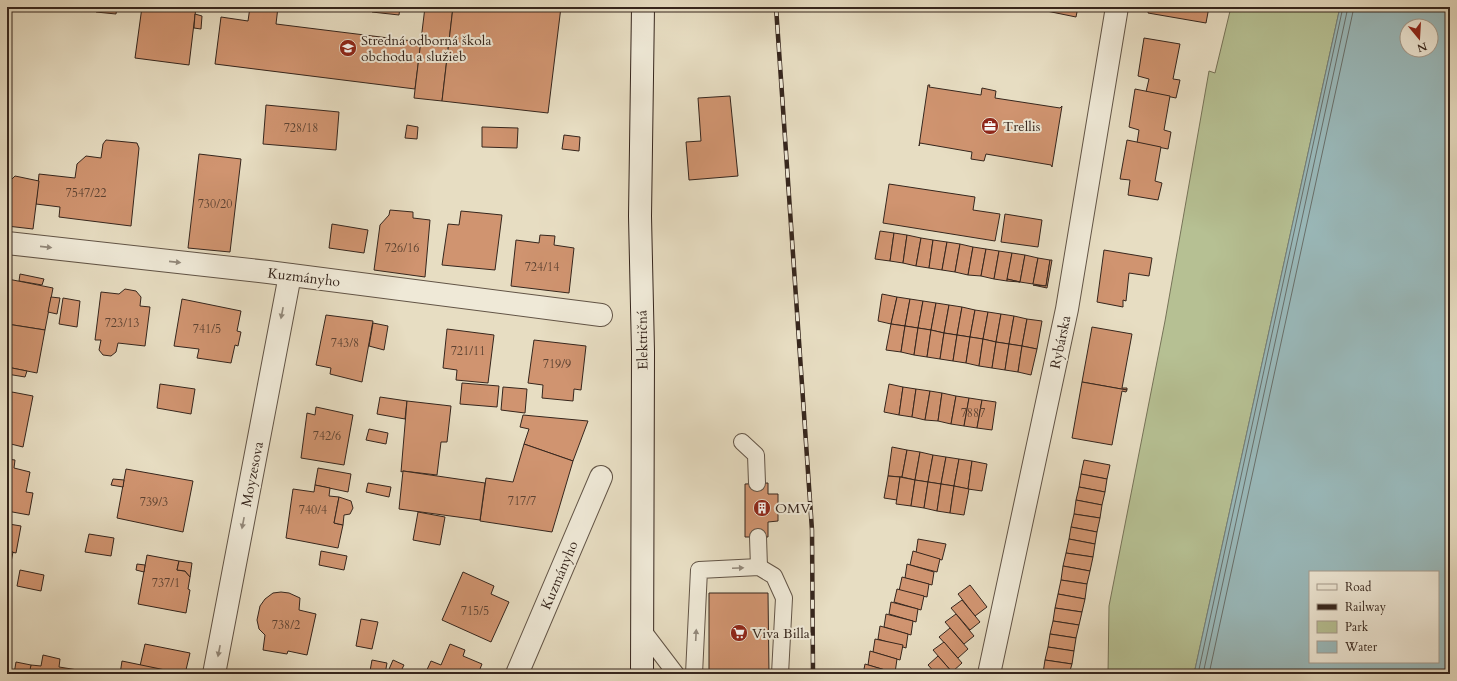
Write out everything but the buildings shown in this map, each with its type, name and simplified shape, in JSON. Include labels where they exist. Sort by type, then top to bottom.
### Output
[{"type":"street","name":"Električná","points":[[642,674],[643,428],[640,216],[643,7]]},
{"type":"street","name":"Rybárska","points":[[988,674],[1067,309],[1117,7]]},
{"type":"street","name":"Kuzmányho","points":[[7,243],[290,274],[601,315]]},
{"type":"street","name":"Moyzesova","points":[[214,674],[290,274]]},
{"type":"street","name":"Kuzmányho","points":[[517,674],[601,477]]},
{"type":"lane","points":[[742,442],[756,455],[757,483]]},
{"type":"lane","points":[[758,537],[758,568]]},
{"type":"lane","points":[[694,674],[699,570],[758,568],[774,576],[784,598],[780,674]]},
{"type":"lane","points":[[641,628],[676,674]]},
{"type":"green space","points":[[1231,7],[1340,7],[1194,674],[1108,674],[1109,606],[1165,321],[1209,71],[1215,73]]},
{"type":"water","points":[[1340,7],[1450,7],[1450,674],[1194,674]]},
{"type":"railway","points":[[776,7],[812,530],[813,674]]},
{"type":"place","name":"Stredná odborná škola obchodu a služieb","points":[[348,48]]},
{"type":"place","name":"Trellis","points":[[990,126]]},
{"type":"place","name":"OMV","points":[[762,508]]},
{"type":"place","name":"Viva Billa","points":[[739,633]]}]
